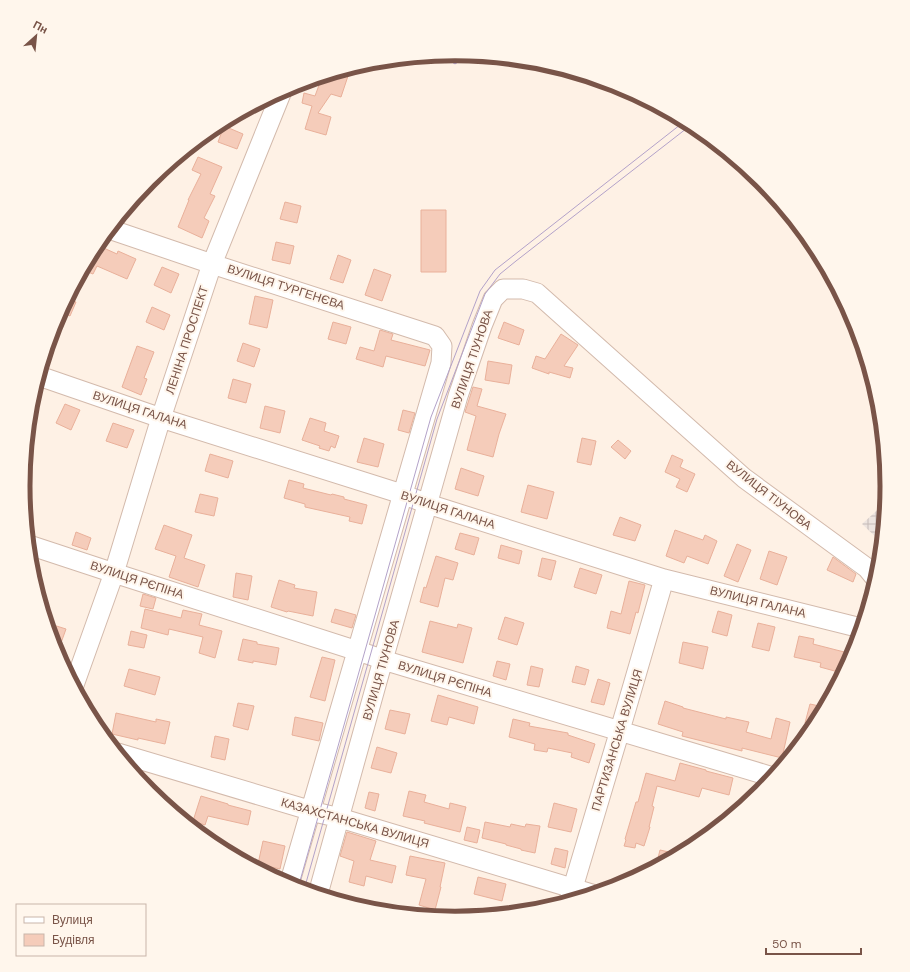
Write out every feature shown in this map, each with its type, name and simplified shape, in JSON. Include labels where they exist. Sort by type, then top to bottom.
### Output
[{"type":"street","name":"ЛЕНІНА ПРОСПЕКТ","points":[[76,678],[114,573],[161,418],[212,264],[279,99]]},
{"type":"street","name":"ВУЛИЦЯ ТУРГЕНЄВА","points":[[115,231],[212,264],[435,336],[442,346],[441,363],[402,494]]},
{"type":"street","name":"ВУЛИЦЯ ТІУНОВА","points":[[320,889],[458,396],[493,299],[503,289],[523,289],[537,293],[744,478],[867,568],[871,573]]},
{"type":"street","name":"ВУЛИЦЯ ГАЛАНА","points":[[44,378],[161,418],[664,579],[856,627]]},
{"type":"street","points":[[291,878],[358,651],[402,494]]},
{"type":"street","name":"ВУЛИЦЯ РЄПІНА","points":[[35,547],[383,660],[620,730],[767,775]]},
{"type":"street","name":"ПАРТИЗАНСЬКА ВУЛИЦЯ","points":[[571,894],[664,579]]},
{"type":"street","name":"КАЗАХСТАНСЬКА ВУЛИЦЯ","points":[[127,756],[340,818],[571,894]]},
{"type":"shaded area","points":[[879,508],[876,538],[862,524]]},
{"type":"building","points":[[349,74],[341,97],[331,94],[318,113],[331,117],[326,135],[305,129],[312,106],[302,103],[304,93],[315,96],[320,83]]},
{"type":"building","points":[[228,128],[243,134],[237,149],[218,142],[222,131]]},
{"type":"building","points":[[198,157],[222,167],[210,194],[215,196],[204,218],[209,221],[202,238],[178,227],[188,200],[201,174],[192,170]]},
{"type":"building","points":[[285,202],[301,206],[297,223],[280,219]]},
{"type":"building","points":[[421,210],[446,210],[446,272],[421,272]]},
{"type":"building","points":[[276,242],[294,246],[290,264],[272,260]]},
{"type":"building","points":[[103,248],[117,254],[118,251],[136,259],[127,279],[97,266],[93,274],[88,272]]},
{"type":"building","points":[[338,255],[351,260],[343,283],[330,279]]},
{"type":"building","points":[[162,267],[179,274],[171,293],[154,285]]},
{"type":"building","points":[[374,269],[391,275],[382,301],[365,295]]},
{"type":"building","points":[[255,296],[273,300],[267,328],[249,324]]},
{"type":"building","points":[[73,301],[76,302],[70,316],[66,314]]},
{"type":"building","points":[[152,307],[170,315],[164,330],[146,322]]},
{"type":"building","points":[[333,322],[351,327],[346,344],[328,339]]},
{"type":"building","points":[[504,322],[524,330],[519,345],[498,338]]},
{"type":"building","points":[[380,330],[393,334],[391,340],[430,350],[425,366],[386,356],[383,367],[356,359],[360,347],[374,351]]},
{"type":"building","points":[[561,334],[578,345],[564,366],[573,368],[570,378],[549,372],[549,374],[532,368],[536,356],[545,359]]},
{"type":"building","points":[[243,343],[260,349],[254,367],[237,361]]},
{"type":"building","points":[[137,346],[154,352],[144,378],[147,379],[141,395],[122,387]]},
{"type":"building","points":[[488,361],[512,365],[509,384],[485,380]]},
{"type":"building","points":[[233,379],[251,384],[246,403],[228,398]]},
{"type":"building","points":[[473,387],[482,389],[477,406],[506,414],[493,457],[467,450],[476,416],[465,412]]},
{"type":"building","points":[[65,404],[80,410],[71,430],[56,423]]},
{"type":"building","points":[[265,406],[285,411],[280,433],[260,428]]},
{"type":"building","points":[[403,410],[415,413],[409,433],[398,430]]},
{"type":"building","points":[[310,418],[326,423],[324,431],[339,436],[335,448],[331,446],[329,451],[319,448],[320,446],[302,440]]},
{"type":"building","points":[[113,423],[134,430],[127,448],[106,441]]},
{"type":"building","points":[[364,438],[384,444],[378,467],[357,462]]},
{"type":"building","points":[[582,438],[596,441],[591,465],[577,462]]},
{"type":"building","points":[[618,440],[631,451],[625,459],[611,447]]},
{"type":"building","points":[[210,454],[233,461],[228,478],[205,471]]},
{"type":"building","points":[[672,455],[683,460],[680,467],[695,474],[687,492],[676,487],[680,479],[665,472]]},
{"type":"building","points":[[461,468],[484,476],[478,496],[455,489]]},
{"type":"building","points":[[289,480],[304,484],[303,488],[344,497],[344,499],[367,505],[362,524],[349,521],[350,517],[305,507],[305,504],[284,498]]},
{"type":"building","points":[[528,485],[554,492],[547,519],[521,512]]},
{"type":"building","points":[[200,494],[218,498],[214,516],[195,512]]},
{"type":"building","points":[[620,517],[641,525],[635,541],[613,535]]},
{"type":"building","points":[[164,525],[192,535],[184,558],[205,565],[198,587],[169,577],[176,556],[155,549]]},
{"type":"building","points":[[675,530],[703,540],[705,535],[717,541],[708,564],[687,556],[684,563],[666,556]]},
{"type":"building","points":[[76,532],[91,538],[87,550],[72,545]]},
{"type":"building","points":[[460,533],[479,538],[474,555],[455,549]]},
{"type":"building","points":[[737,544],[751,550],[738,582],[724,576]]},
{"type":"building","points":[[501,545],[522,551],[519,564],[498,558]]},
{"type":"building","points":[[769,551],[787,557],[777,585],[760,579]]},
{"type":"building","points":[[436,556],[458,563],[453,580],[445,578],[438,607],[420,602]]},
{"type":"building","points":[[833,557],[856,574],[853,582],[827,570]]},
{"type":"building","points":[[542,558],[556,561],[551,580],[538,576]]},
{"type":"building","points":[[580,568],[602,575],[596,594],[574,587]]},
{"type":"building","points":[[236,573],[252,576],[248,600],[233,597]]},
{"type":"building","points":[[279,580],[295,585],[294,588],[317,592],[313,616],[287,612],[271,607]]},
{"type":"building","points":[[629,581],[645,585],[638,613],[636,612],[630,634],[607,628],[611,611],[621,614]]},
{"type":"building","points":[[143,594],[156,598],[153,609],[140,606]]},
{"type":"building","points":[[145,609],[181,618],[183,610],[202,614],[199,625],[222,631],[215,658],[199,653],[203,637],[169,629],[168,635],[141,628]]},
{"type":"building","points":[[335,609],[356,615],[352,628],[331,622]]},
{"type":"building","points":[[718,611],[732,615],[727,636],[712,632]]},
{"type":"building","points":[[505,617],[524,623],[517,645],[498,639]]},
{"type":"building","points":[[430,621],[457,628],[458,624],[472,628],[463,663],[422,652]]},
{"type":"building","points":[[758,623],[775,627],[769,651],[752,647]]},
{"type":"building","points":[[54,625],[66,629],[60,644]]},
{"type":"building","points":[[131,631],[147,635],[144,648],[128,645]]},
{"type":"building","points":[[799,636],[814,639],[813,644],[846,653],[837,672],[820,667],[821,663],[794,657]]},
{"type":"building","points":[[243,639],[257,642],[257,644],[279,648],[276,665],[238,660]]},
{"type":"building","points":[[683,642],[708,647],[703,669],[679,663]]},
{"type":"building","points":[[322,657],[335,660],[325,701],[310,697]]},
{"type":"building","points":[[497,661],[510,664],[506,680],[493,676]]},
{"type":"building","points":[[531,666],[543,669],[539,687],[527,685]]},
{"type":"building","points":[[576,666],[589,670],[585,685],[572,682]]},
{"type":"building","points":[[129,669],[160,677],[155,695],[124,686]]},
{"type":"building","points":[[598,679],[610,683],[604,705],[591,702]]},
{"type":"building","points":[[438,695],[478,707],[474,724],[449,717],[447,725],[431,721]]},
{"type":"building","points":[[665,701],[683,708],[726,719],[726,717],[749,722],[746,732],[771,739],[776,718],[790,722],[782,758],[742,748],[742,751],[682,736],[683,732],[658,724]]},
{"type":"building","points":[[238,703],[254,706],[248,730],[233,726]]},
{"type":"building","points":[[810,704],[819,706],[807,723],[805,723]]},
{"type":"building","points":[[390,710],[410,714],[405,734],[385,729]]},
{"type":"building","points":[[116,713],[156,722],[156,719],[170,722],[165,744],[112,734]]},
{"type":"building","points":[[295,717],[323,723],[319,741],[292,735]]},
{"type":"building","points":[[513,719],[530,723],[529,726],[568,733],[568,735],[595,744],[589,763],[571,757],[572,753],[548,748],[547,752],[534,750],[535,744],[509,737]]},
{"type":"building","points":[[215,736],[229,739],[225,760],[211,757]]},
{"type":"building","points":[[377,747],[397,753],[391,773],[371,768]]},
{"type":"building","points":[[680,763],[733,778],[729,795],[702,788],[699,797],[657,786],[652,806],[654,807],[650,827],[644,846],[636,843],[635,848],[624,846],[636,802],[638,802],[646,773],[675,781]]},
{"type":"building","points":[[409,791],[426,795],[424,802],[449,809],[450,803],[466,807],[460,832],[403,816]]},
{"type":"building","points":[[369,792],[379,794],[375,811],[365,808]]},
{"type":"building","points":[[201,796],[251,811],[248,825],[208,816],[205,825],[193,821]]},
{"type":"building","points":[[554,803],[577,809],[571,832],[548,827]]},
{"type":"building","points":[[485,822],[510,827],[511,824],[525,827],[526,824],[540,826],[535,853],[482,838]]},
{"type":"building","points":[[467,827],[480,830],[477,843],[464,840]]},
{"type":"building","points":[[347,832],[376,841],[370,860],[396,866],[392,883],[366,876],[364,886],[349,882],[354,861],[340,856]]},
{"type":"building","points":[[263,841],[285,846],[280,869],[258,862]]},
{"type":"building","points":[[555,848],[568,851],[565,868],[551,864]]},
{"type":"building","points":[[660,850],[670,852],[667,854],[658,859]]},
{"type":"building","points":[[410,856],[445,863],[435,910],[419,905],[426,879],[406,875]]},
{"type":"building","points":[[478,877],[506,884],[502,901],[474,894]]},
{"type":"tram line","points":[[300,882],[431,417],[480,291],[495,270],[679,125]]},
{"type":"tram line","points":[[306,884],[437,419],[485,294],[500,274],[685,129]]}]
